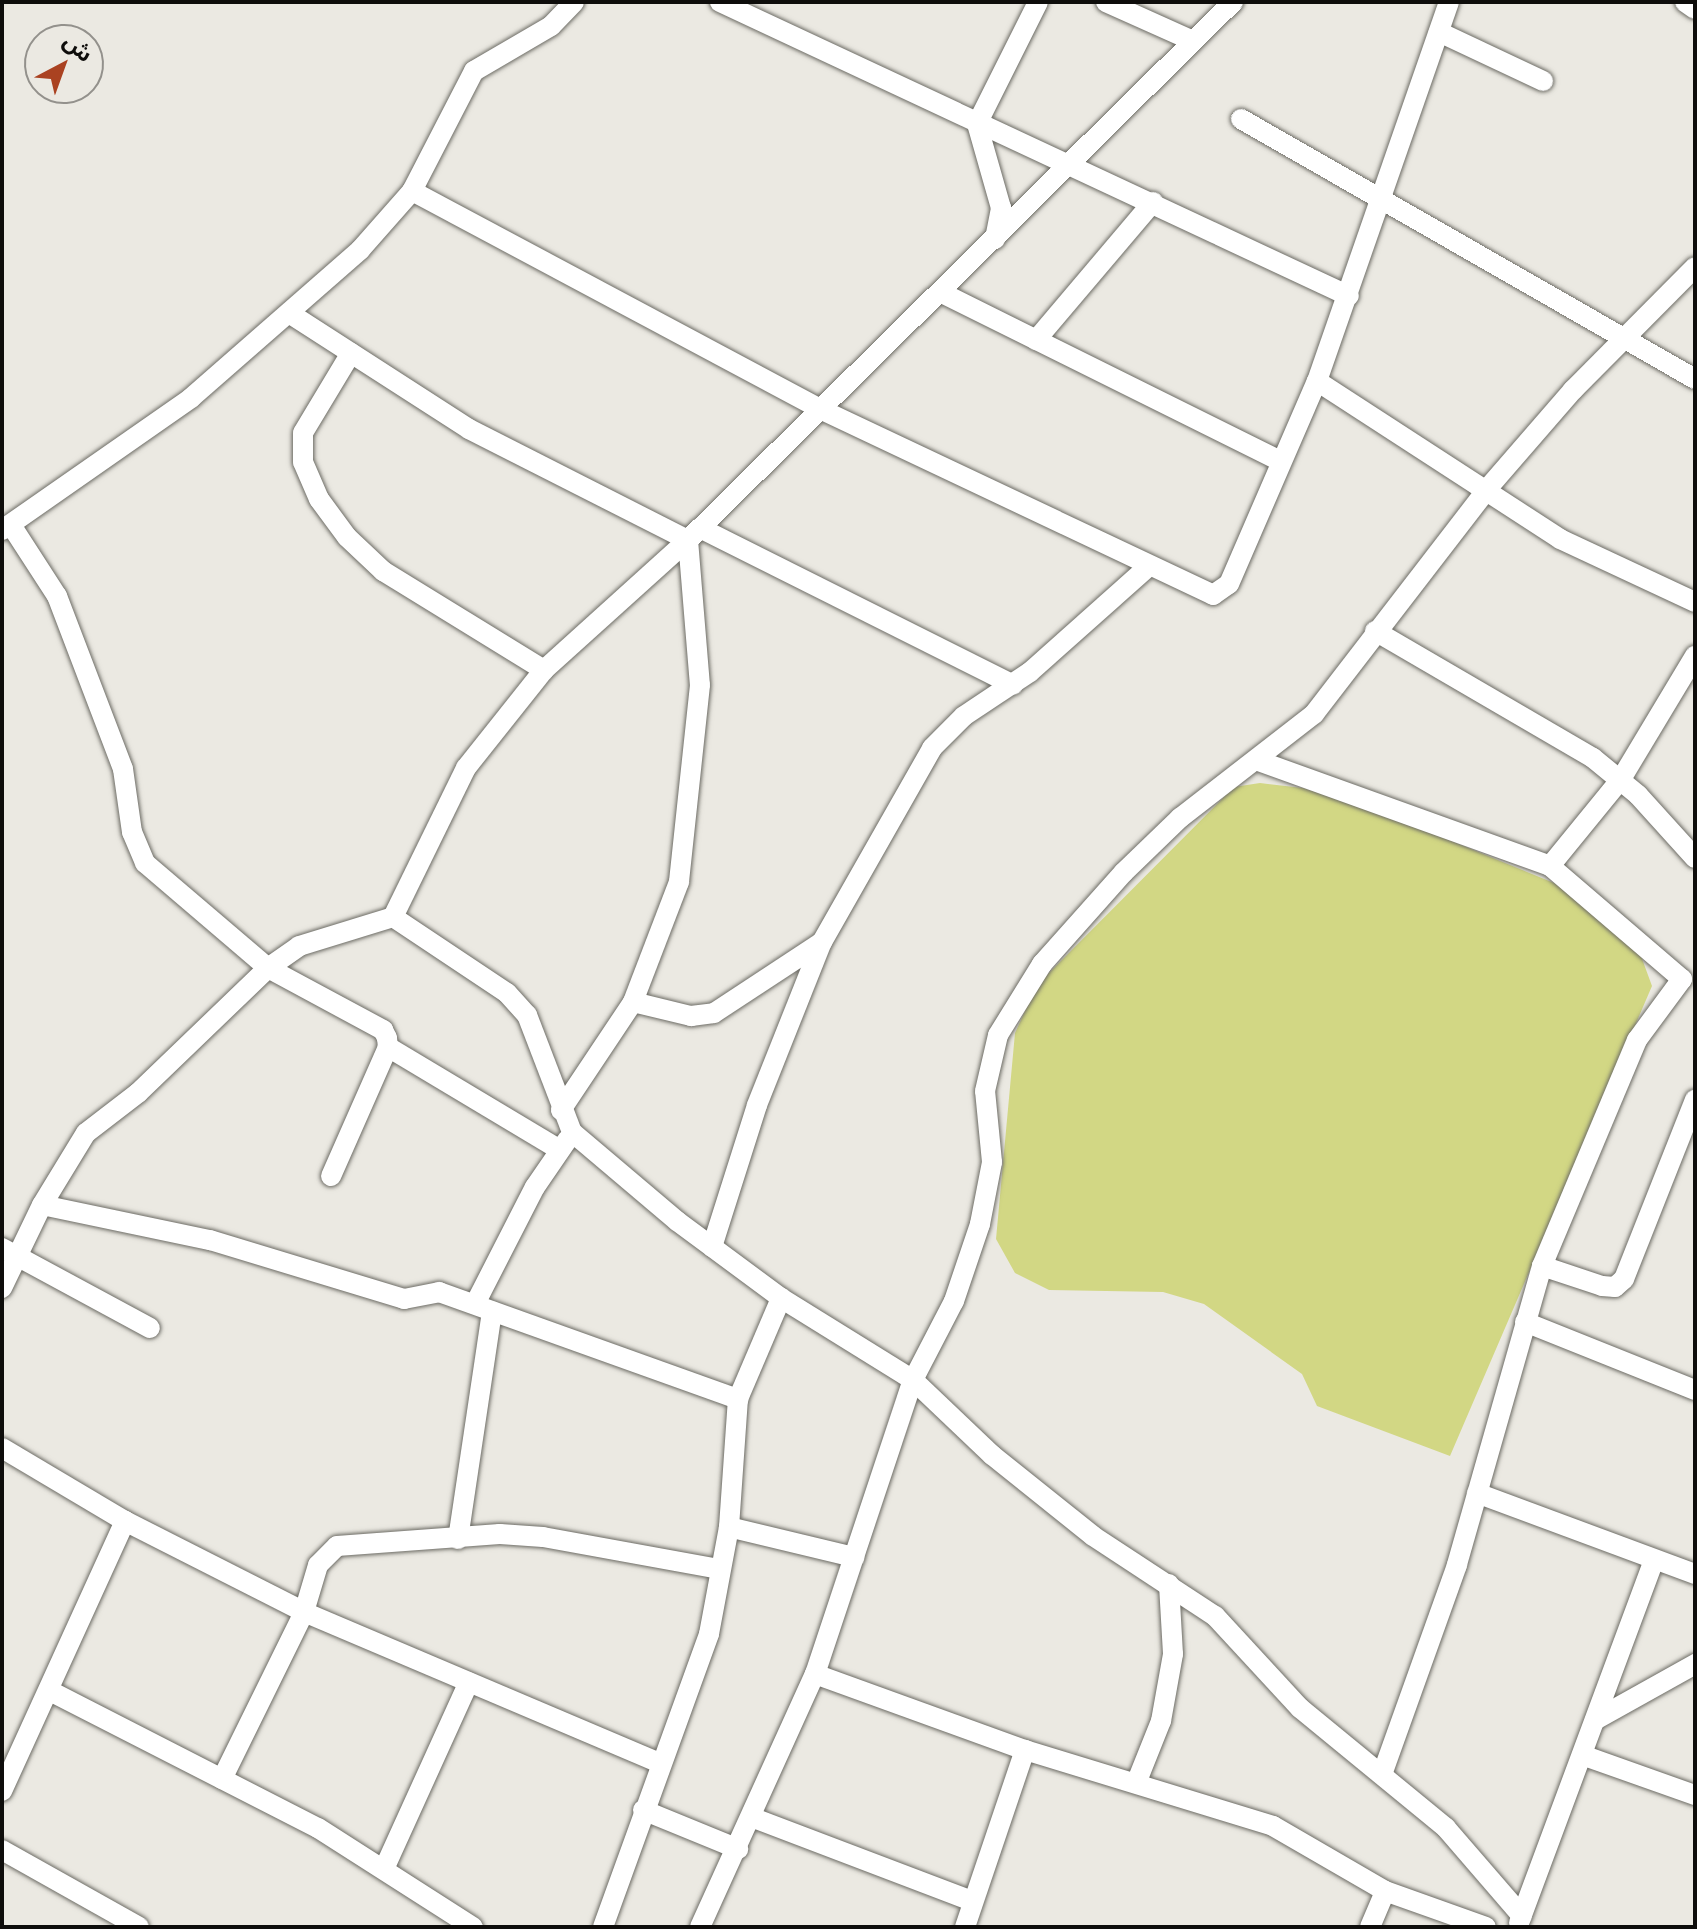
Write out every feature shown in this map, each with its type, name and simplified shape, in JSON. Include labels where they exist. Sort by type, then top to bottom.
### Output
[{"type":"street","points":[[331,1176],[388,1047],[383,1030],[268,968],[145,863],[132,832],[123,769],[57,596],[6,528],[191,398],[360,250],[412,191],[474,71],[551,26],[574,2]]},
{"type":"street","points":[[720,2],[977,124],[1071,163],[1349,296]]},
{"type":"street","points":[[994,240],[1001,208],[977,124],[1038,2]]},
{"type":"street","points":[[1106,2],[1193,41]]},
{"type":"street","points":[[2,1288],[10,1254],[86,1133],[138,1093],[268,968],[299,946],[393,917],[466,768],[544,670],[694,534],[942,293],[1233,2]]},
{"type":"street","points":[[412,191],[820,409],[1148,567],[1213,595],[1229,584],[1279,460],[1317,381],[1449,2]]},
{"type":"street","points":[[1685,2],[1695,9]]},
{"type":"street","points":[[1439,32],[1543,81]]},
{"type":"street","points":[[1241,119],[1625,336],[1695,379]]},
{"type":"street","points":[[1036,340],[1153,202]]},
{"type":"street","points":[[700,1927],[815,1674],[913,1380],[954,1301],[980,1224],[992,1162],[985,1091],[998,1035],[1042,964],[1124,872],[1180,818],[1314,714],[1488,488],[1625,336],[1695,267]]},
{"type":"street","points":[[942,293],[1279,460]]},
{"type":"street","points":[[289,313],[469,429],[1013,685]]},
{"type":"street","points":[[351,353],[303,433],[303,462],[319,499],[347,537],[383,571],[544,670]]},
{"type":"street","points":[[1317,381],[1488,488],[1560,539],[1695,602]]},
{"type":"street","points":[[561,1110],[633,1002],[679,882],[700,685],[694,534]]},
{"type":"street","points":[[712,1247],[757,1105],[822,942],[932,748],[964,716],[1013,685],[1148,567]]},
{"type":"street","points":[[1375,631],[1621,779],[1695,858]]},
{"type":"street","points":[[1550,866],[1621,779],[1695,656]]},
{"type":"street","points":[[1256,760],[1550,866],[1688,976],[1637,1040],[1542,1266],[1457,1565],[1383,1772]]},
{"type":"street","points":[[393,917],[507,993],[527,1015],[572,1132],[712,1247],[781,1298],[913,1380],[992,1455],[1093,1536],[1215,1616],[1300,1708],[1383,1772],[1446,1828],[1520,1921]]},
{"type":"street","points":[[633,1002],[691,1016],[714,1013],[822,942]]},
{"type":"street","points":[[388,1047],[560,1150]]},
{"type":"street","points":[[1542,1266],[1602,1286],[1615,1287],[1624,1279],[1695,1100]]},
{"type":"street","points":[[458,1539],[484,1308],[535,1187],[572,1132]]},
{"type":"street","points":[[42,1205],[210,1240],[404,1299],[439,1292],[738,1399]]},
{"type":"street","points":[[10,1254],[150,1328]]},
{"type":"street","points":[[603,1927],[709,1634],[729,1527],[738,1399],[781,1298]]},
{"type":"street","points":[[1525,1322],[1695,1390]]},
{"type":"street","points":[[2,1448],[125,1521],[304,1612],[660,1763]]},
{"type":"street","points":[[1477,1493],[1695,1574]]},
{"type":"street","points":[[2,1791],[125,1521]]},
{"type":"street","points":[[729,1527],[854,1557]]},
{"type":"street","points":[[222,1779],[304,1612],[318,1565],[337,1546],[543,1537],[719,1569]]},
{"type":"street","points":[[1520,1921],[1654,1560]]},
{"type":"street","points":[[1137,1781],[1161,1721],[1170,1667],[1169,1584]]},
{"type":"street","points":[[1595,1720],[1695,1664]]},
{"type":"street","points":[[815,1674],[1025,1750],[1137,1781],[1273,1826],[1385,1891],[1486,1927]]},
{"type":"street","points":[[384,1869],[469,1682]]},
{"type":"street","points":[[50,1691],[318,1828],[473,1927]]},
{"type":"street","points":[[965,1927],[1025,1750]]},
{"type":"street","points":[[1582,1755],[1695,1795]]},
{"type":"street","points":[[643,1810],[738,1849]]},
{"type":"street","points":[[751,1817],[972,1901]]},
{"type":"street","points":[[2,1850],[139,1927]]},
{"type":"street","points":[[1370,1927],[1385,1891]]},
{"type":"green space","points":[[1260,783],[1303,788],[1388,815],[1554,883],[1598,912],[1641,956],[1652,986],[1450,1456],[1317,1406],[1302,1374],[1204,1304],[1163,1292],[1049,1290],[1015,1273],[996,1239],[1015,1033],[1037,985],[1234,787]]}]
